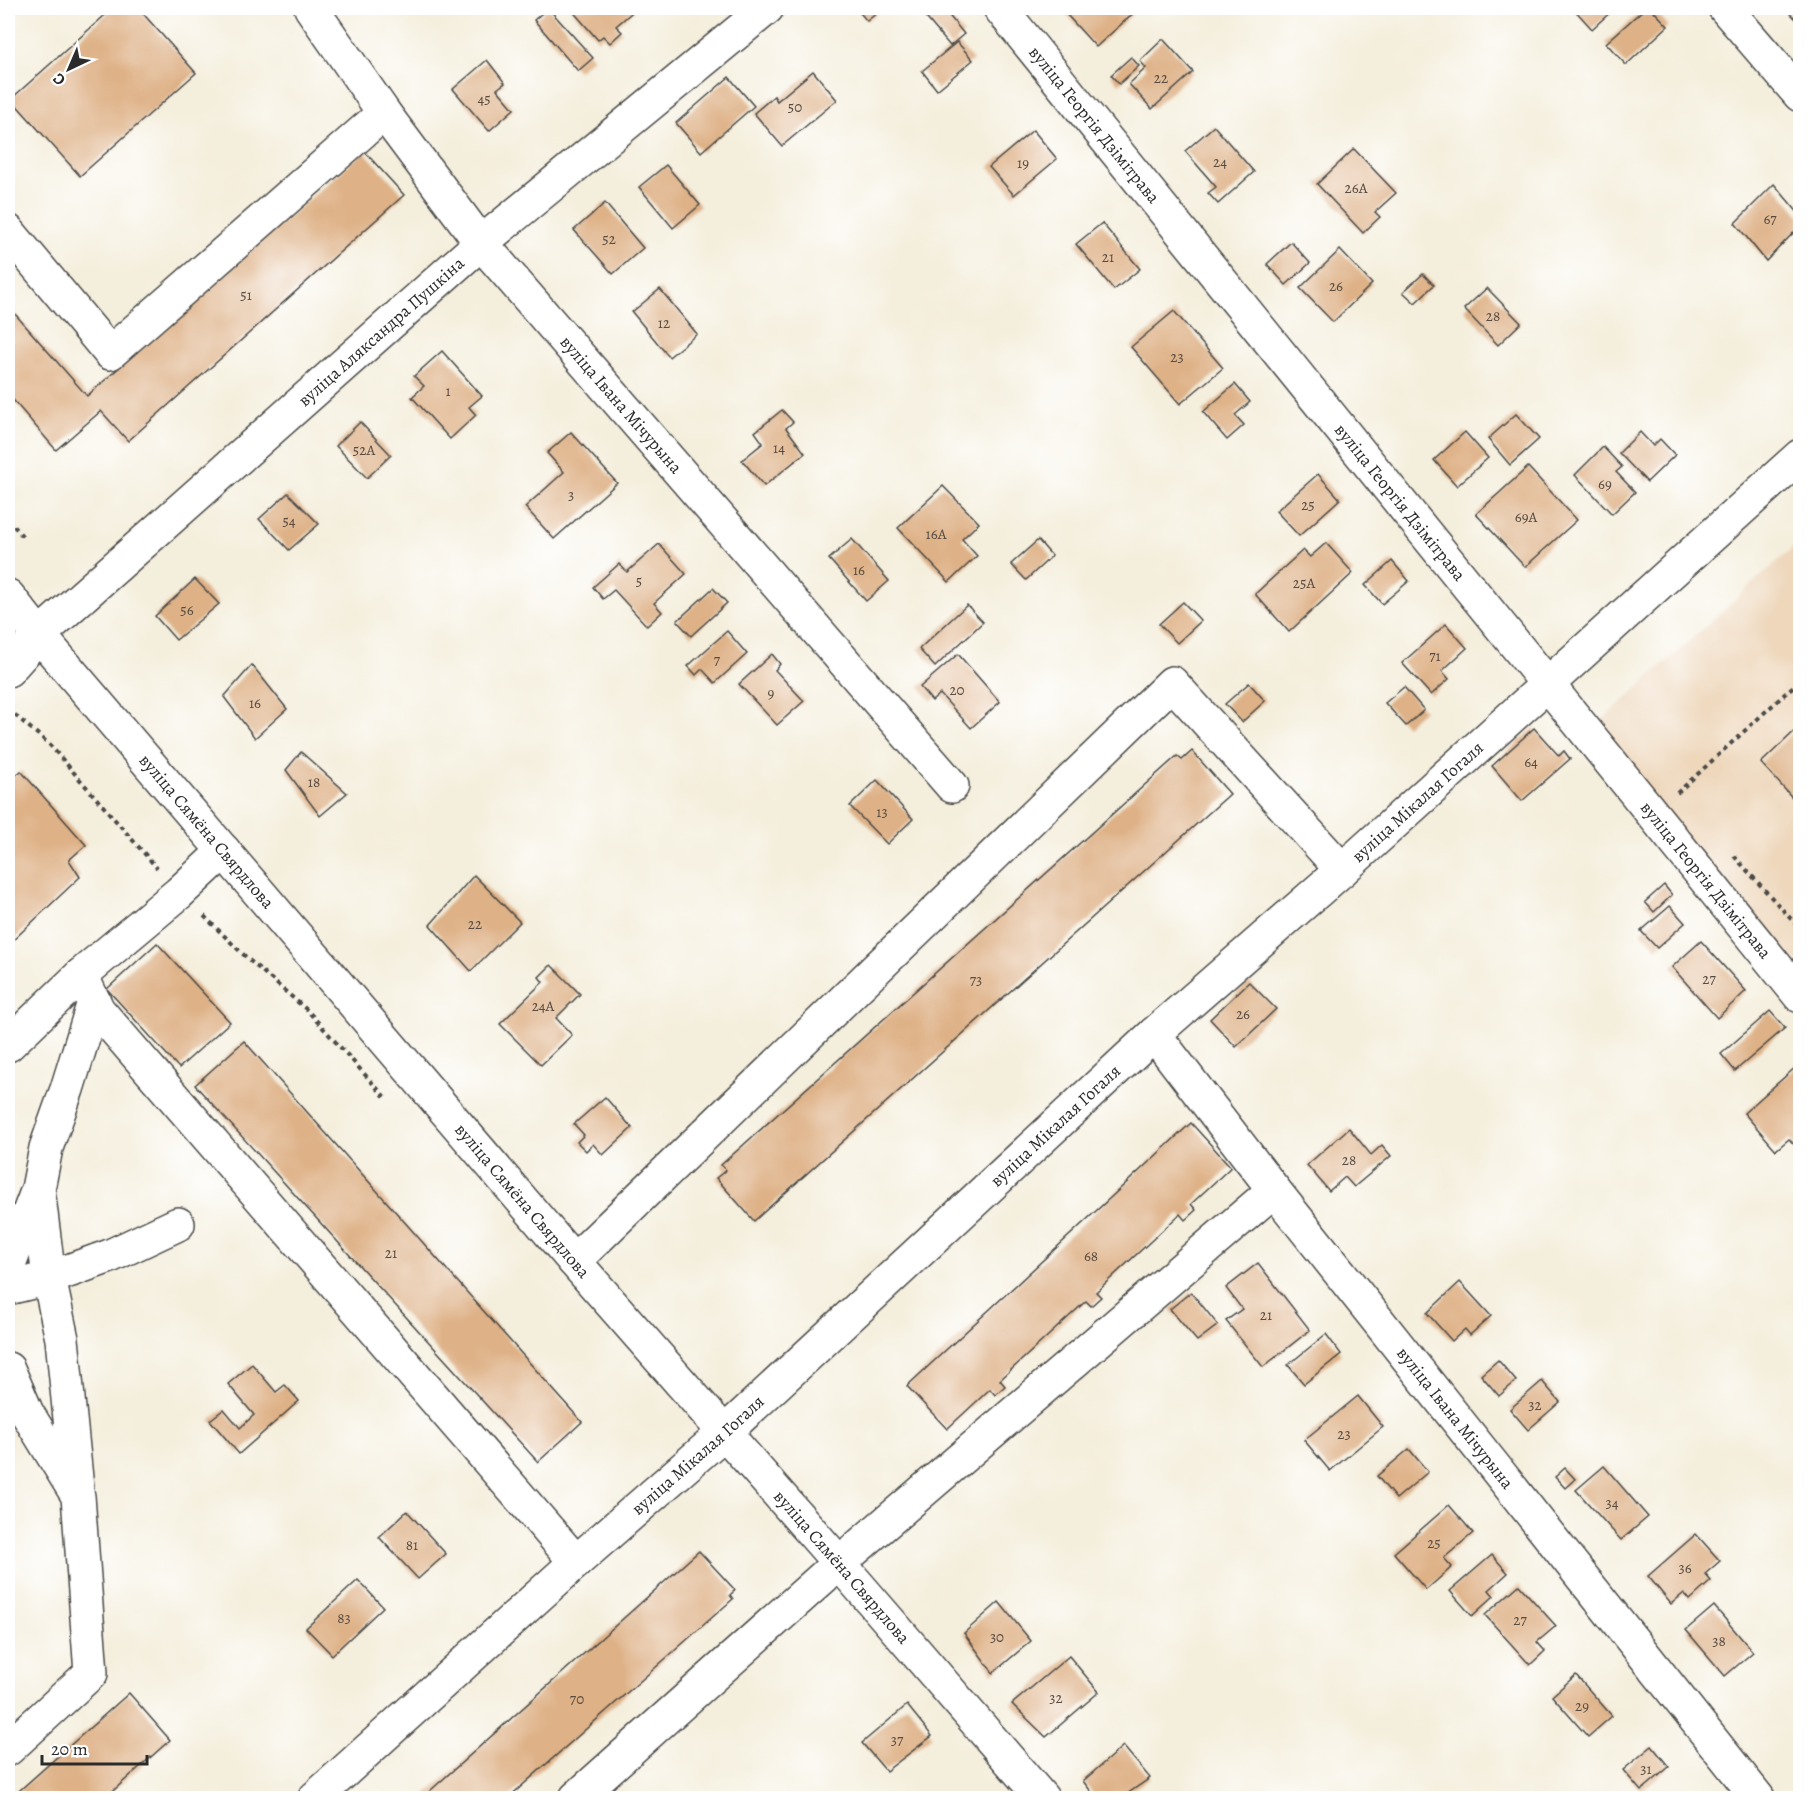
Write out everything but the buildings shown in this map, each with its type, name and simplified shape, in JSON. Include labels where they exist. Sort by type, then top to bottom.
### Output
[{"type":"street","name":"вуліца Івана Мічурына","points":[[311,8],[384,113],[481,243],[952,786]]},
{"type":"street","name":"вуліца Аляксандра Пушкіна","points":[[8,670],[39,635],[481,243],[767,8]]},
{"type":"street","name":"вуліца Георгія Дзімітрава","points":[[1000,8],[1800,996]]},
{"type":"street","points":[[1725,8],[1800,95]]},
{"type":"street","points":[[8,231],[110,353],[384,113]]},
{"type":"street","name":"вуліца Мікалая Гогаля","points":[[315,1798],[576,1562],[724,1432],[1154,1034],[1342,870],[1800,456]]},
{"type":"street","name":"вуліца Сямёна Свярдлова","points":[[8,596],[574,1261],[1042,1798]]},
{"type":"street","points":[[574,1261],[1172,683],[1342,870]]},
{"type":"street","points":[[8,1045],[87,988],[179,893],[224,851]]},
{"type":"street","points":[[8,1268],[38,1189],[46,1148],[67,1089],[87,988]]},
{"type":"street","points":[[87,988],[98,1010],[121,1037],[576,1562]]},
{"type":"street","name":"вуліца Івана Мічурына","points":[[1154,1034],[1274,1190],[1758,1798]]},
{"type":"street","points":[[8,1749],[91,1673],[78,1496],[62,1339],[49,1278],[38,1189]]},
{"type":"street","points":[[576,1798],[839,1563],[1274,1190]]},
{"type":"street","points":[[8,1288],[49,1278],[110,1256],[178,1224]]},
{"type":"street","points":[[8,1369],[27,1413],[78,1496]]},
{"type":"path","points":[[8,519],[24,538]]},
{"type":"path","points":[[1685,801],[1677,793],[1800,680]]},
{"type":"path","points":[[8,709],[49,744],[179,893],[249,960],[307,1010],[386,1098]]},
{"type":"path","points":[[1731,852],[1800,929]]},
{"type":"shaded area","points":[[1800,541],[1800,966],[1590,731]]}]
